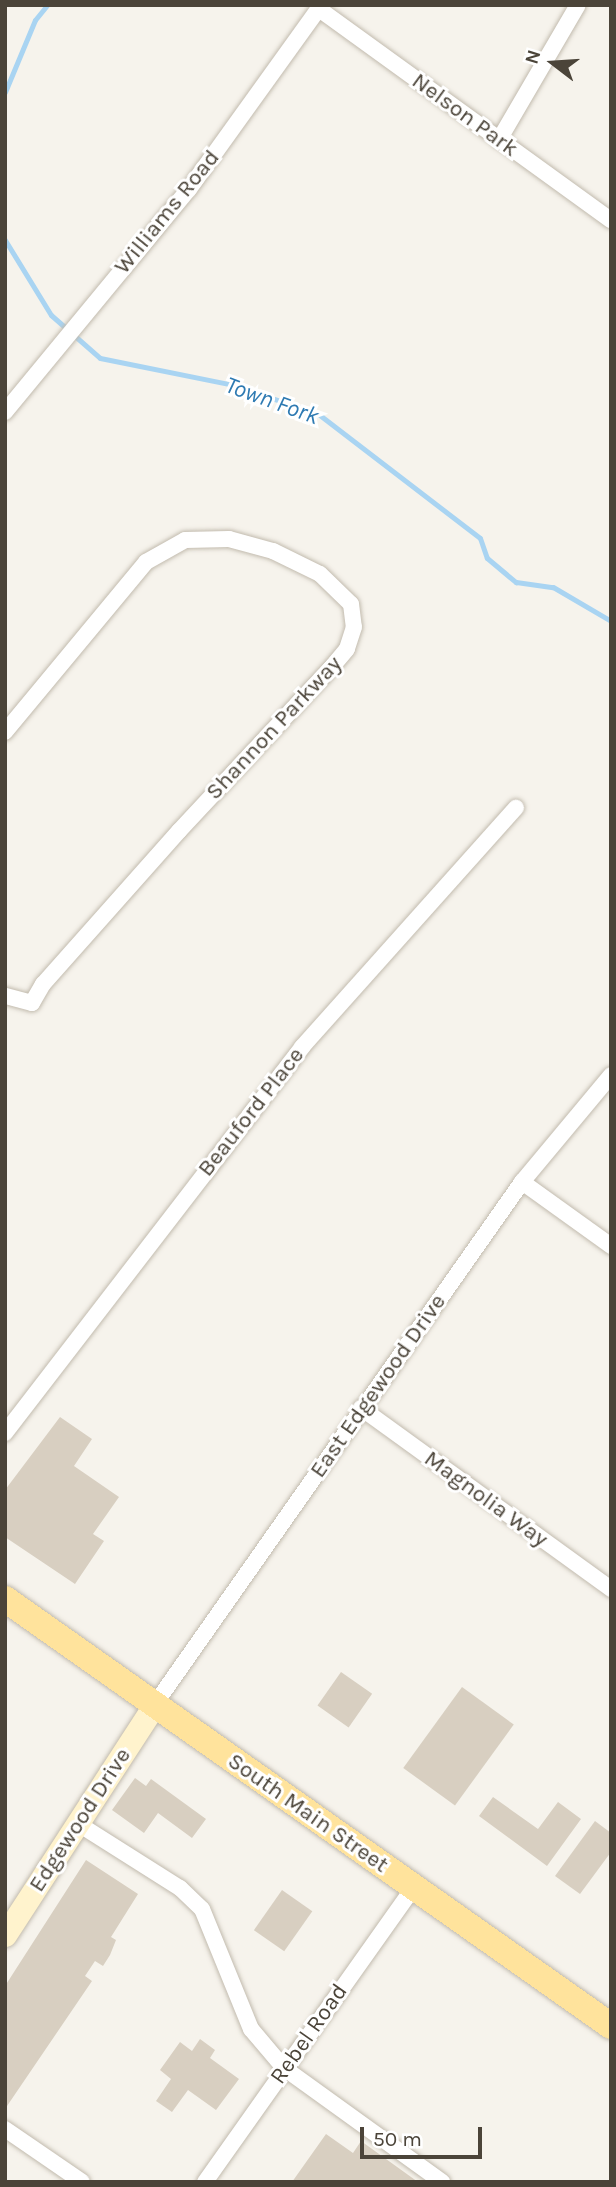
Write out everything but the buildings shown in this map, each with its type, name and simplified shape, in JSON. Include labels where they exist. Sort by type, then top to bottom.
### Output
[{"type":"main road","name":"South Main Street","points":[[5,1600],[611,2026]]},
{"type":"street","points":[[499,140],[578,5]]},
{"type":"street","name":"Nelson Park","points":[[320,7],[611,220]]},
{"type":"street","name":"Williams Road","points":[[5,412],[189,189],[320,7]]},
{"type":"street","name":"Shannon Parkway","points":[[5,732],[146,562],[186,540],[229,540],[273,551],[320,574],[351,604],[354,627],[347,649],[331,668],[170,841],[43,984],[32,1003],[5,996]]},
{"type":"street","name":"Beauford Place","points":[[5,1433],[302,1047],[516,808]]},
{"type":"street","name":"East Edgewood Drive","points":[[155,1704],[522,1182],[611,1075]]},
{"type":"street","points":[[522,1182],[611,1246]]},
{"type":"street","name":"Magnolia Way","points":[[361,1408],[611,1590]]},
{"type":"street","name":"Edgewood Drive","points":[[5,1936],[155,1704]]},
{"type":"street","points":[[77,1822],[180,1888],[202,1909],[251,2029],[284,2068],[442,2182]]},
{"type":"street","name":"Rebel Road","points":[[205,2182],[414,1887]]},
{"type":"street","points":[[5,2129],[82,2182]]},
{"type":"waterway","points":[[5,92],[35,20],[47,5]]},
{"type":"waterway","name":"Town Fork","points":[[5,240],[51,315],[100,358],[229,384],[317,413],[480,538],[487,558],[516,582],[553,587],[611,621]]}]
